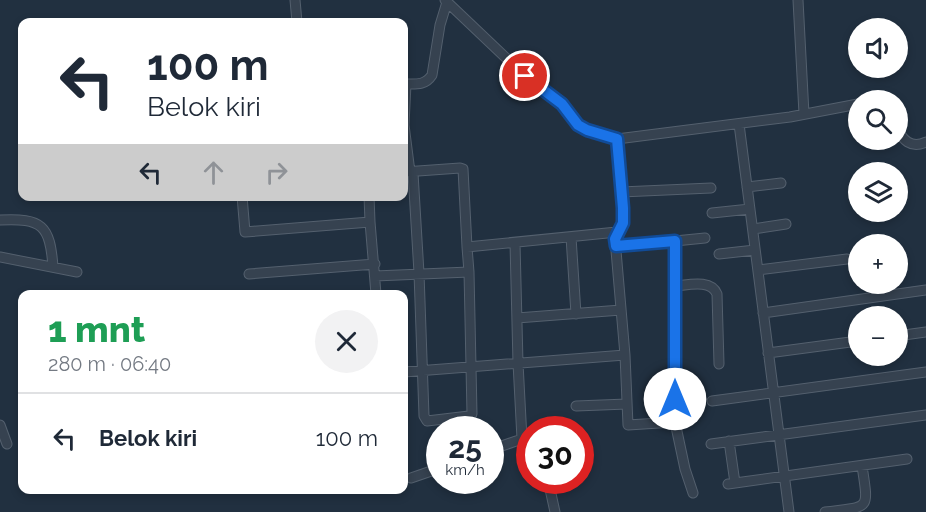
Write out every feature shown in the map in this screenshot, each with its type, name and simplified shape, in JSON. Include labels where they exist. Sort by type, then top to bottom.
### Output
[{"type":"street","points":[[295,0],[297,18]]},
{"type":"street","points":[[798,0],[804,114]]},
{"type":"street","points":[[408,84],[423,84],[432,75],[446,1],[525,76],[562,104],[578,125],[617,139],[739,124],[848,106]]},
{"type":"street","points":[[739,124],[789,512]]},
{"type":"street","points":[[617,139],[623,223],[615,239],[625,356],[628,425],[675,422]]},
{"type":"street","points":[[908,142],[920,145],[926,142]]},
{"type":"street","points":[[426,420],[419,273],[409,172],[463,169],[469,272],[472,414],[469,416]]},
{"type":"street","points":[[747,187],[782,183]]},
{"type":"street","points":[[621,192],[711,188]]},
{"type":"street","points":[[242,201],[245,232],[370,222]]},
{"type":"street","points":[[369,201],[376,290]]},
{"type":"street","points":[[712,213],[750,209]]},
{"type":"street","points":[[0,220],[26,220],[35,222],[44,228],[51,243],[53,267]]},
{"type":"street","points":[[753,228],[786,225]]},
{"type":"street","points":[[467,247],[617,232]]},
{"type":"street","points":[[572,237],[576,314]]},
{"type":"street","points":[[616,246],[705,238]]},
{"type":"street","points":[[675,241],[675,422],[685,469],[693,493]]},
{"type":"street","points":[[515,243],[518,363],[524,416]]},
{"type":"street","points":[[719,254],[755,250]]},
{"type":"street","points":[[0,257],[77,272]]},
{"type":"street","points":[[758,270],[847,259]]},
{"type":"street","points":[[249,274],[375,264]]},
{"type":"street","points":[[375,276],[469,272]]},
{"type":"street","points":[[675,286],[701,284],[712,286],[716,290],[719,364]]},
{"type":"street","points":[[763,313],[926,290]]},
{"type":"street","points":[[517,318],[621,310]]},
{"type":"street","points":[[908,334],[926,332]]},
{"type":"street","points":[[768,353],[848,342]]},
{"type":"street","points":[[408,372],[625,356]]},
{"type":"street","points":[[712,401],[926,372]]},
{"type":"street","points":[[576,406],[627,404]]},
{"type":"street","points":[[711,444],[926,415]]},
{"type":"street","points":[[0,425],[7,444]]},
{"type":"street","points":[[729,441],[731,484],[907,459]]},
{"type":"street","points":[[825,512],[859,507],[864,504],[867,498],[862,466]]},
{"type":"street","points":[[411,478],[426,473]]},
{"type":"street","points":[[552,494],[555,512]]},
{"type":"route","points":[[525,76],[562,104],[578,125],[617,139],[623,223],[617,232],[616,246],[675,241],[675,399]]}]
